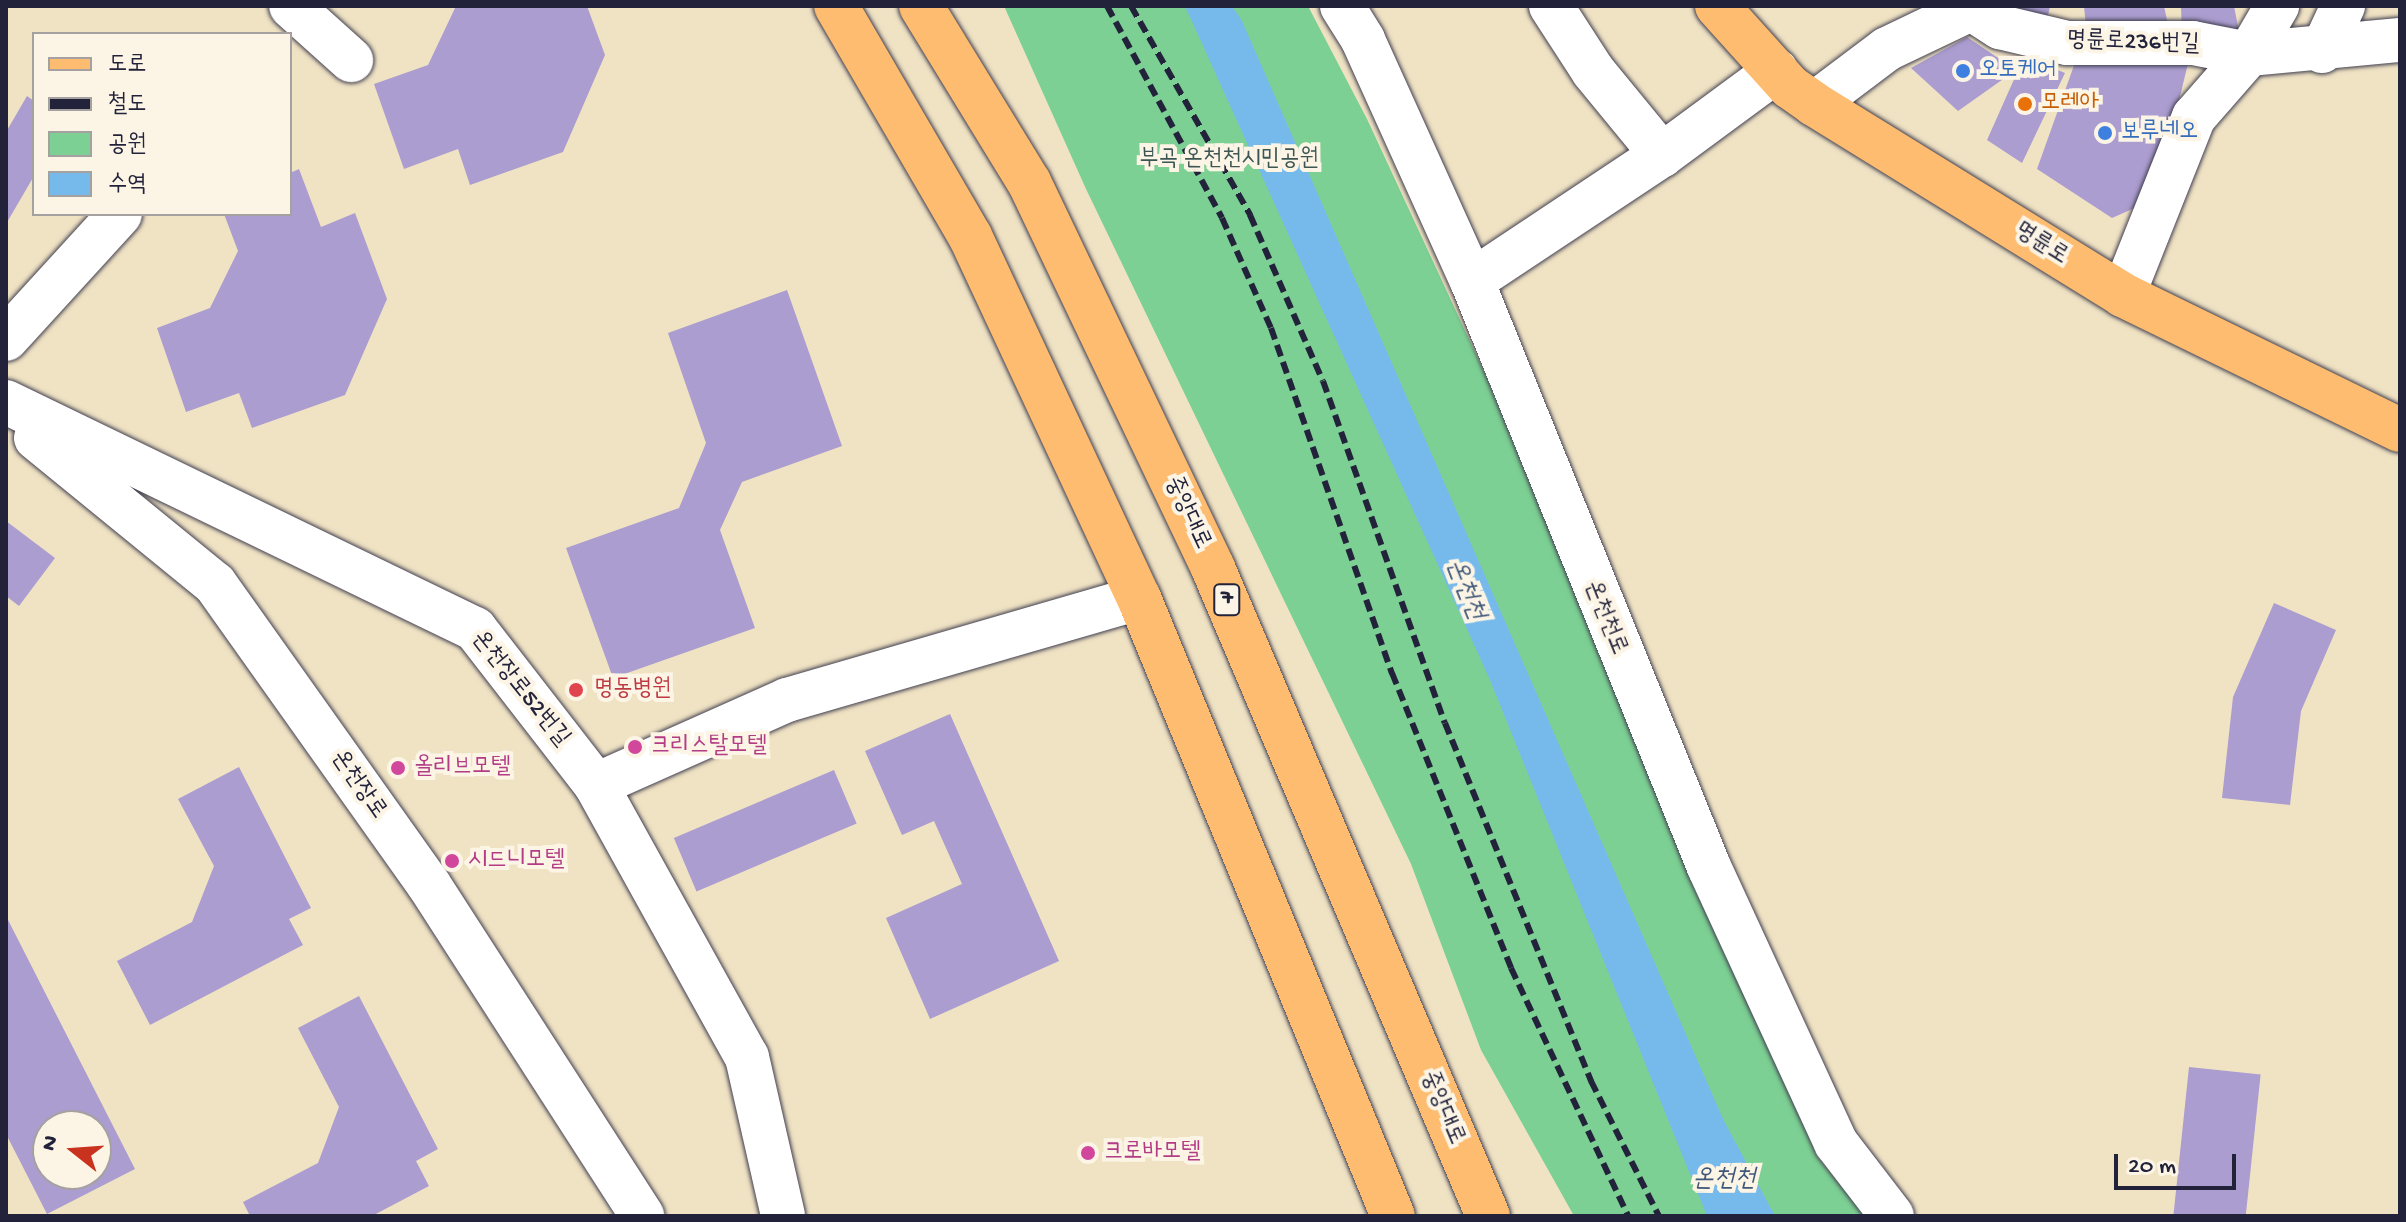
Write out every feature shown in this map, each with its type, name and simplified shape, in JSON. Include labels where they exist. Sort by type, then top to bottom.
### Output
[{"type":"main road","points":[[836,6],[970,236],[1139,598],[1393,1216]]},
{"type":"main road","name":"중앙대로","points":[[921,6],[1029,182],[1213,568],[1488,1216]]},
{"type":"main road","name":"명륜로","points":[[1717,6],[1776,71],[1814,104],[2123,295],[2400,430]]},
{"type":"street","name":"온천천로","points":[[1342,6],[1363,40],[1472,281],[1709,867],[1836,1143],[1892,1216]]},
{"type":"street","points":[[1551,6],[1593,71],[1662,155]]},
{"type":"street","points":[[2249,54],[2277,6]]},
{"type":"street","points":[[2322,51],[2343,6]]},
{"type":"street","points":[[1814,104],[1887,49],[1976,8]]},
{"type":"street","name":"명륜로236번길","points":[[1976,8],[2000,27],[2067,43],[2193,43],[2249,54],[2322,51],[2400,40]]},
{"type":"street","points":[[297,15],[351,60]]},
{"type":"street","name":"명륜로236번길","points":[[2123,295],[2194,117],[2249,54]]},
{"type":"street","points":[[1472,281],[1662,155],[1776,71]]},
{"type":"street","points":[[6,339],[118,216]]},
{"type":"street","name":"온천장로52번길","points":[[6,402],[475,629],[596,785],[747,1057],[783,1216]]},
{"type":"street","name":"온천장로","points":[[6,413],[215,584],[429,885],[642,1216]]},
{"type":"street","points":[[596,785],[787,700],[1139,598]]},
{"type":"green space","name":"부곡 온천천시민공원","points":[[1004,6],[1308,6],[1367,119],[1487,378],[1635,740],[1817,1156],[1865,1216],[1574,1216],[1481,1050],[1411,864],[1086,189]]},
{"type":"water","name":"온천천","points":[[1185,6],[1232,6],[1242,21],[1724,1121],[1775,1216],[1707,1216],[1490,680]]},
{"type":"building","points":[[456,6],[587,6],[605,55],[563,152],[470,185],[458,149],[404,169],[374,84],[428,65]]},
{"type":"building","points":[[2004,6],[2050,6],[2046,25]]},
{"type":"building","points":[[2084,6],[2164,6],[2170,34],[2086,27]]},
{"type":"building","points":[[2181,6],[2234,6],[2241,42],[2182,35]]},
{"type":"building","points":[[1967,37],[2016,70],[1958,111],[1911,68]]},
{"type":"building","points":[[2082,43],[2193,43],[2155,199],[2112,218],[2037,169]]},
{"type":"building","points":[[2028,48],[2048,54],[2048,66],[2065,73],[2022,163],[1987,140]]},
{"type":"building","points":[[27,96],[32,100],[32,179],[6,224],[6,132]]},
{"type":"building","points":[[299,169],[321,227],[355,213],[387,299],[345,395],[252,428],[239,393],[186,412],[157,328],[210,308],[238,251],[225,216],[292,216],[292,172]]},
{"type":"building","points":[[787,290],[842,446],[742,482],[720,530],[755,628],[613,678],[566,548],[679,508],[706,443],[668,333]]},
{"type":"building","points":[[6,521],[55,558],[19,606],[6,596]]},
{"type":"building","points":[[2274,603],[2336,630],[2301,711],[2290,805],[2222,798],[2233,697]]},
{"type":"building","points":[[950,714],[1059,961],[930,1019],[886,918],[962,884],[934,821],[902,835],[865,751]]},
{"type":"building","points":[[239,767],[311,908],[289,919],[303,945],[150,1025],[117,961],[192,922],[214,866],[178,799]]},
{"type":"building","points":[[834,770],[857,823],[696,891],[674,838]]},
{"type":"building","points":[[6,916],[105,1110],[32,1110],[32,1185],[6,1134]]},
{"type":"building","points":[[359,996],[438,1149],[416,1161],[429,1186],[372,1216],[250,1216],[243,1202],[318,1163],[339,1107],[298,1028]]},
{"type":"building","points":[[2189,1067],[2261,1075],[2246,1216],[2173,1216]]},
{"type":"building","points":[[112,1124],[135,1169],[112,1181]]},
{"type":"building","points":[[35,1190],[94,1190],[47,1214]]},
{"type":"railway","points":[[1107,6],[1222,218],[1271,328],[1392,673],[1511,968],[1628,1216]]},
{"type":"railway","points":[[1131,6],[1250,215],[1323,381],[1445,723],[1591,1081],[1659,1216]]},
{"type":"place","name":"오토케어","points":[[1963,71]]},
{"type":"place","name":"모레아","points":[[2025,104]]},
{"type":"place","name":"보루네오","points":[[2105,133]]},
{"type":"place","name":"명동병원","points":[[576,690]]},
{"type":"place","name":"크리스탈모텔","points":[[635,747]]},
{"type":"place","name":"올리브모텔","points":[[398,768]]},
{"type":"place","name":"시드니모텔","points":[[452,861]]},
{"type":"place","name":"크로바모텔","points":[[1088,1153]]}]
